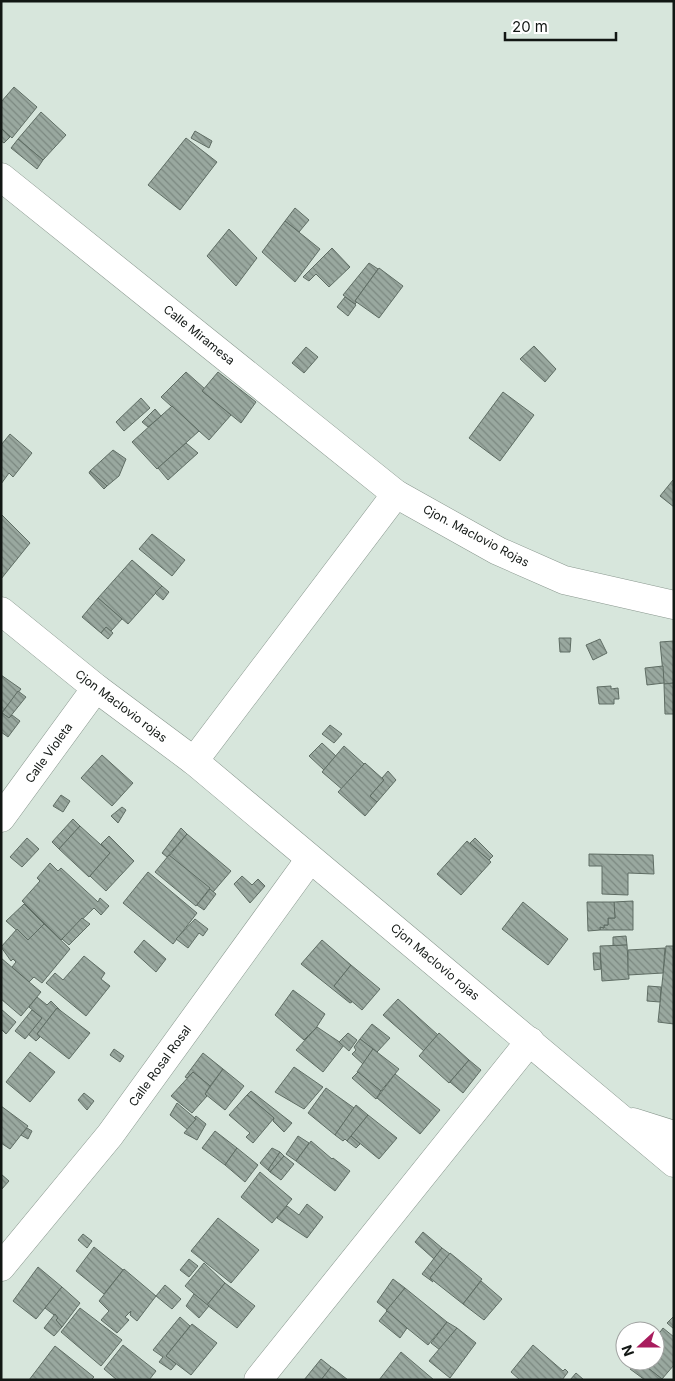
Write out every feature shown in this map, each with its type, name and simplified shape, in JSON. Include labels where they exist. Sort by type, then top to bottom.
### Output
[{"type":"street","name":"Calle Miramesa","points":[[1,177],[396,494]]},
{"type":"street","name":"Cjon. Maclovio Rojas","points":[[396,494],[498,551],[564,580],[674,605]]},
{"type":"street","points":[[194,761],[396,494]]},
{"type":"street","name":"Cjon Maclovio rojas","points":[[1,611],[96,688],[194,761],[674,1163]]},
{"type":"street","name":"Calle Violeta","points":[[1,818],[96,688]]},
{"type":"street","name":"Calle Rosal Rosal","points":[[1,1267],[110,1135],[310,859]]},
{"type":"street","points":[[258,1380],[530,1041]]},
{"type":"street","points":[[622,1119],[674,1135]]},
{"type":"building","points":[[14,87],[37,107],[12,138],[1,128],[1,102]]},
{"type":"building","points":[[41,112],[66,135],[43,160],[18,139]]},
{"type":"building","points":[[1,128],[10,137],[4,143],[1,141]]},
{"type":"building","points":[[195,131],[212,141],[209,148],[191,138]]},
{"type":"building","points":[[186,138],[217,162],[180,210],[148,185]]},
{"type":"building","points":[[18,139],[43,160],[37,169],[11,148]]},
{"type":"building","points":[[295,208],[309,220],[299,232],[285,221]]},
{"type":"building","points":[[285,221],[320,249],[295,282],[262,252]]},
{"type":"building","points":[[229,229],[257,258],[236,286],[207,256]]},
{"type":"building","points":[[332,248],[350,267],[329,287],[316,274],[309,281],[303,277]]},
{"type":"building","points":[[369,263],[378,269],[355,301],[357,302],[355,304],[343,295]]},
{"type":"building","points":[[379,268],[403,286],[379,318],[355,301]]},
{"type":"building","points":[[345,297],[356,305],[348,316],[337,307]]},
{"type":"building","points":[[534,346],[556,369],[545,382],[520,359]]},
{"type":"building","points":[[306,347],[318,357],[304,373],[292,363]]},
{"type":"building","points":[[186,372],[205,389],[202,391],[231,415],[209,440],[161,397]]},
{"type":"building","points":[[218,372],[256,402],[241,423],[202,391]]},
{"type":"building","points":[[503,392],[534,415],[500,461],[469,438]]},
{"type":"building","points":[[141,398],[150,408],[124,431],[116,422]]},
{"type":"building","points":[[172,406],[199,431],[157,469],[132,442]]},
{"type":"building","points":[[155,409],[161,416],[148,427],[142,422]]},
{"type":"building","points":[[10,434],[32,453],[13,477],[9,473],[1,484],[1,445]]},
{"type":"building","points":[[186,443],[198,453],[168,480],[158,468]]},
{"type":"building","points":[[113,450],[126,459],[119,476],[107,486],[90,471]]},
{"type":"building","points":[[90,471],[107,486],[104,489],[89,473]]},
{"type":"building","points":[[674,481],[674,507],[660,496]]},
{"type":"building","points":[[1,514],[30,543],[1,579]]},
{"type":"building","points":[[152,534],[185,560],[172,576],[139,549]]},
{"type":"building","points":[[132,560],[162,586],[128,624],[98,598]]},
{"type":"building","points":[[162,586],[169,592],[163,600],[155,593]]},
{"type":"building","points":[[98,598],[122,619],[111,631],[106,627],[101,633],[82,617]]},
{"type":"building","points":[[106,627],[113,633],[108,639],[101,633]]},
{"type":"building","points":[[559,638],[571,638],[570,652],[560,652]]},
{"type":"building","points":[[600,639],[607,653],[593,660],[586,645]]},
{"type":"building","points":[[674,641],[674,683],[664,684],[660,642]]},
{"type":"building","points":[[663,666],[664,683],[647,685],[645,668]]},
{"type":"building","points":[[1,675],[21,689],[1,713]]},
{"type":"building","points":[[674,683],[674,714],[665,714],[664,684]]},
{"type":"building","points":[[611,686],[611,689],[618,688],[619,699],[614,699],[614,704],[599,704],[597,687]]},
{"type":"building","points":[[18,691],[26,697],[9,718],[2,713]]},
{"type":"building","points":[[2,713],[9,718],[12,715],[20,721],[8,737],[1,732]]},
{"type":"building","points":[[330,725],[342,734],[334,743],[322,734]]},
{"type":"building","points":[[322,743],[336,756],[324,770],[309,756]]},
{"type":"building","points":[[344,746],[364,764],[343,790],[322,772]]},
{"type":"building","points":[[102,755],[133,783],[112,806],[81,778]]},
{"type":"building","points":[[365,763],[384,780],[370,796],[377,802],[365,816],[338,792]]},
{"type":"building","points":[[388,771],[396,780],[377,802],[370,796],[384,780],[382,778]]},
{"type":"building","points":[[61,795],[70,801],[63,812],[53,806]]},
{"type":"building","points":[[122,807],[126,810],[118,823],[111,816]]},
{"type":"building","points":[[73,819],[80,826],[59,849],[52,842]]},
{"type":"building","points":[[80,826],[110,853],[89,877],[59,849]]},
{"type":"building","points":[[181,828],[187,834],[167,857],[162,853]]},
{"type":"building","points":[[187,834],[231,871],[213,892],[169,856]]},
{"type":"building","points":[[109,836],[134,861],[106,891],[90,876],[110,853],[101,844]]},
{"type":"building","points":[[27,838],[39,849],[22,867],[10,857]]},
{"type":"building","points":[[475,838],[493,856],[489,860],[470,843]]},
{"type":"building","points":[[467,841],[491,862],[461,895],[437,874]]},
{"type":"building","points":[[589,854],[653,855],[654,874],[628,873],[628,895],[602,894],[602,866],[589,866]]},
{"type":"building","points":[[169,855],[210,888],[196,906],[155,872]]},
{"type":"building","points":[[50,863],[58,871],[61,868],[98,902],[100,898],[109,906],[101,915],[94,908],[61,940],[22,901],[40,881],[37,878]]},
{"type":"building","points":[[148,872],[197,913],[173,944],[123,903]]},
{"type":"building","points":[[242,876],[252,885],[258,879],[265,886],[250,903],[234,884]]},
{"type":"building","points":[[210,889],[216,894],[204,910],[197,905]]},
{"type":"building","points":[[633,901],[633,930],[600,930],[600,927],[604,928],[604,925],[608,925],[608,918],[615,918],[614,902]]},
{"type":"building","points":[[523,902],[568,939],[548,965],[502,929]]},
{"type":"building","points":[[587,902],[614,902],[615,918],[608,918],[608,925],[604,925],[604,928],[600,927],[600,930],[588,931]]},
{"type":"building","points":[[24,904],[44,924],[28,940],[6,921]]},
{"type":"building","points":[[82,918],[90,924],[69,945],[62,939]]},
{"type":"building","points":[[195,919],[208,929],[203,936],[199,933],[188,948],[176,939]]},
{"type":"building","points":[[44,924],[70,949],[42,983],[34,977],[29,982],[12,967],[16,962],[13,959],[11,961],[1,947],[17,929],[28,940]]},
{"type":"building","points":[[626,936],[627,945],[613,946],[613,937]]},
{"type":"building","points":[[144,940],[166,959],[156,972],[134,952]]},
{"type":"building","points":[[322,940],[351,965],[334,986],[352,1002],[350,1003],[301,964]]},
{"type":"building","points":[[627,945],[629,979],[602,981],[600,946]]},
{"type":"building","points":[[666,946],[674,946],[674,1024],[658,1022]]},
{"type":"building","points":[[665,948],[663,973],[628,975],[628,950]]},
{"type":"building","points":[[593,953],[600,953],[601,969],[594,970]]},
{"type":"building","points":[[84,956],[105,973],[101,979],[110,986],[86,1016],[46,983],[55,973],[63,980]]},
{"type":"building","points":[[1,958],[41,992],[21,1016],[1,999]]},
{"type":"building","points":[[351,965],[380,989],[362,1010],[334,986]]},
{"type":"building","points":[[648,986],[661,987],[660,1002],[647,1001]]},
{"type":"building","points":[[293,990],[325,1014],[316,1028],[304,1040],[275,1015]]},
{"type":"building","points":[[37,997],[47,1005],[51,1001],[62,1012],[57,1008],[37,1034],[40,1037],[36,1041],[28,1034],[42,1018],[29,1007]]},
{"type":"building","points":[[398,999],[438,1035],[424,1051],[383,1015]]},
{"type":"building","points":[[57,1008],[90,1033],[69,1059],[37,1034]]},
{"type":"building","points":[[1,1009],[16,1022],[6,1034],[1,1029]]},
{"type":"building","points":[[32,1010],[42,1018],[25,1039],[15,1031]]},
{"type":"building","points":[[372,1024],[390,1038],[377,1052],[360,1039]]},
{"type":"building","points":[[317,1027],[344,1045],[323,1072],[296,1050]]},
{"type":"building","points":[[348,1033],[357,1040],[349,1051],[339,1042]]},
{"type":"building","points":[[439,1033],[469,1060],[449,1083],[419,1056]]},
{"type":"building","points":[[360,1039],[373,1049],[363,1064],[352,1054],[356,1050],[354,1047]]},
{"type":"building","points":[[114,1049],[124,1056],[120,1062],[110,1055]]},
{"type":"building","points":[[373,1049],[399,1069],[381,1091],[357,1072]]},
{"type":"building","points":[[30,1052],[55,1072],[30,1102],[6,1082]]},
{"type":"building","points":[[203,1053],[223,1069],[210,1086],[193,1072],[187,1078],[185,1077]]},
{"type":"building","points":[[469,1060],[481,1070],[463,1093],[450,1082]]},
{"type":"building","points":[[294,1067],[323,1087],[304,1109],[275,1092]]},
{"type":"building","points":[[223,1069],[244,1086],[225,1110],[205,1094]]},
{"type":"building","points":[[193,1072],[210,1086],[205,1094],[207,1096],[192,1113],[171,1096]]},
{"type":"building","points":[[358,1072],[381,1091],[376,1099],[352,1078]]},
{"type":"building","points":[[395,1074],[440,1110],[420,1134],[377,1098]]},
{"type":"building","points":[[326,1088],[354,1108],[335,1135],[308,1113]]},
{"type":"building","points":[[251,1091],[292,1123],[284,1132],[273,1121],[274,1118],[247,1095]]},
{"type":"building","points":[[84,1093],[94,1101],[87,1110],[78,1100]]},
{"type":"building","points":[[247,1095],[274,1118],[253,1143],[246,1137],[250,1133],[229,1115]]},
{"type":"building","points":[[177,1103],[196,1119],[188,1130],[170,1115]]},
{"type":"building","points":[[356,1105],[368,1115],[347,1141],[345,1139],[343,1141],[335,1135]]},
{"type":"building","points":[[1,1106],[28,1126],[10,1149],[1,1143]]},
{"type":"building","points":[[368,1115],[397,1138],[379,1159],[351,1136]]},
{"type":"building","points":[[196,1116],[206,1124],[197,1140],[184,1133],[196,1119],[194,1118]]},
{"type":"building","points":[[27,1128],[32,1131],[28,1139],[21,1135]]},
{"type":"building","points":[[215,1131],[237,1148],[225,1165],[202,1148]]},
{"type":"building","points":[[298,1136],[309,1143],[296,1161],[286,1154]]},
{"type":"building","points":[[351,1136],[360,1144],[356,1148],[347,1141]]},
{"type":"building","points":[[311,1141],[350,1171],[335,1191],[296,1161]]},
{"type":"building","points":[[237,1148],[258,1165],[245,1182],[225,1165]]},
{"type":"building","points":[[272,1148],[280,1152],[268,1170],[260,1163]]},
{"type":"building","points":[[280,1152],[284,1156],[270,1172],[268,1170]]},
{"type":"building","points":[[284,1156],[294,1164],[281,1180],[270,1172]]},
{"type":"building","points":[[260,1172],[292,1199],[272,1223],[241,1197]]},
{"type":"building","points":[[1,1174],[9,1181],[1,1190]]},
{"type":"building","points":[[307,1204],[323,1217],[307,1238],[277,1218],[287,1206],[299,1215]]},
{"type":"building","points":[[218,1218],[259,1250],[231,1283],[191,1251]]},
{"type":"building","points":[[423,1232],[442,1248],[434,1259],[415,1242]]},
{"type":"building","points":[[83,1234],[92,1241],[87,1248],[78,1240]]},
{"type":"building","points":[[94,1247],[123,1270],[104,1294],[76,1271]]},
{"type":"building","points":[[442,1248],[450,1254],[430,1278],[433,1282],[422,1274]]},
{"type":"building","points":[[450,1253],[482,1279],[463,1304],[430,1278]]},
{"type":"building","points":[[189,1259],[198,1266],[189,1277],[180,1270]]},
{"type":"building","points":[[204,1263],[225,1283],[207,1305],[185,1286]]},
{"type":"building","points":[[38,1267],[62,1287],[36,1319],[13,1301]]},
{"type":"building","points":[[124,1269],[156,1296],[137,1321],[130,1315],[131,1311],[125,1317],[129,1320],[117,1333],[101,1320],[109,1311],[99,1301]]},
{"type":"building","points":[[393,1279],[405,1288],[387,1310],[377,1302]]},
{"type":"building","points":[[481,1281],[502,1299],[484,1320],[463,1304]]},
{"type":"building","points":[[225,1283],[255,1306],[237,1328],[207,1305]]},
{"type":"building","points":[[165,1285],[181,1299],[172,1309],[156,1296]]},
{"type":"building","points":[[62,1287],[80,1303],[62,1327],[56,1320],[58,1318],[45,1308]]},
{"type":"building","points":[[405,1288],[447,1322],[428,1345],[386,1311]]},
{"type":"building","points":[[194,1294],[209,1306],[199,1318],[186,1306]]},
{"type":"building","points":[[80,1308],[122,1340],[101,1366],[61,1332]]},
{"type":"building","points":[[387,1311],[407,1328],[400,1338],[379,1321]]},
{"type":"building","points":[[55,1314],[58,1318],[56,1320],[62,1327],[54,1336],[44,1328]]},
{"type":"building","points":[[674,1316],[674,1329],[667,1323]]},
{"type":"building","points":[[180,1317],[190,1326],[166,1356],[176,1364],[171,1370],[159,1362],[163,1357],[153,1350]]},
{"type":"building","points":[[447,1322],[457,1328],[440,1350],[431,1343]]},
{"type":"building","points":[[192,1324],[217,1343],[191,1375],[166,1356]]},
{"type":"building","points":[[457,1328],[476,1343],[450,1378],[429,1361]]},
{"type":"building","points":[[665,1330],[674,1337],[674,1365],[662,1379],[652,1371],[665,1371]]},
{"type":"building","points":[[123,1345],[156,1371],[149,1380],[117,1380],[104,1369]]},
{"type":"building","points":[[533,1345],[563,1371],[565,1369],[568,1372],[562,1380],[520,1380],[511,1372]]},
{"type":"building","points":[[55,1346],[94,1377],[91,1380],[29,1380]]},
{"type":"building","points":[[401,1352],[434,1380],[379,1380]]},
{"type":"building","points":[[321,1359],[331,1367],[321,1380],[304,1380]]},
{"type":"building","points":[[331,1367],[334,1369],[348,1380],[321,1380]]},
{"type":"building","points":[[633,1371],[652,1371],[662,1379],[645,1380]]},
{"type":"building","points":[[576,1373],[584,1380],[570,1380]]}]
